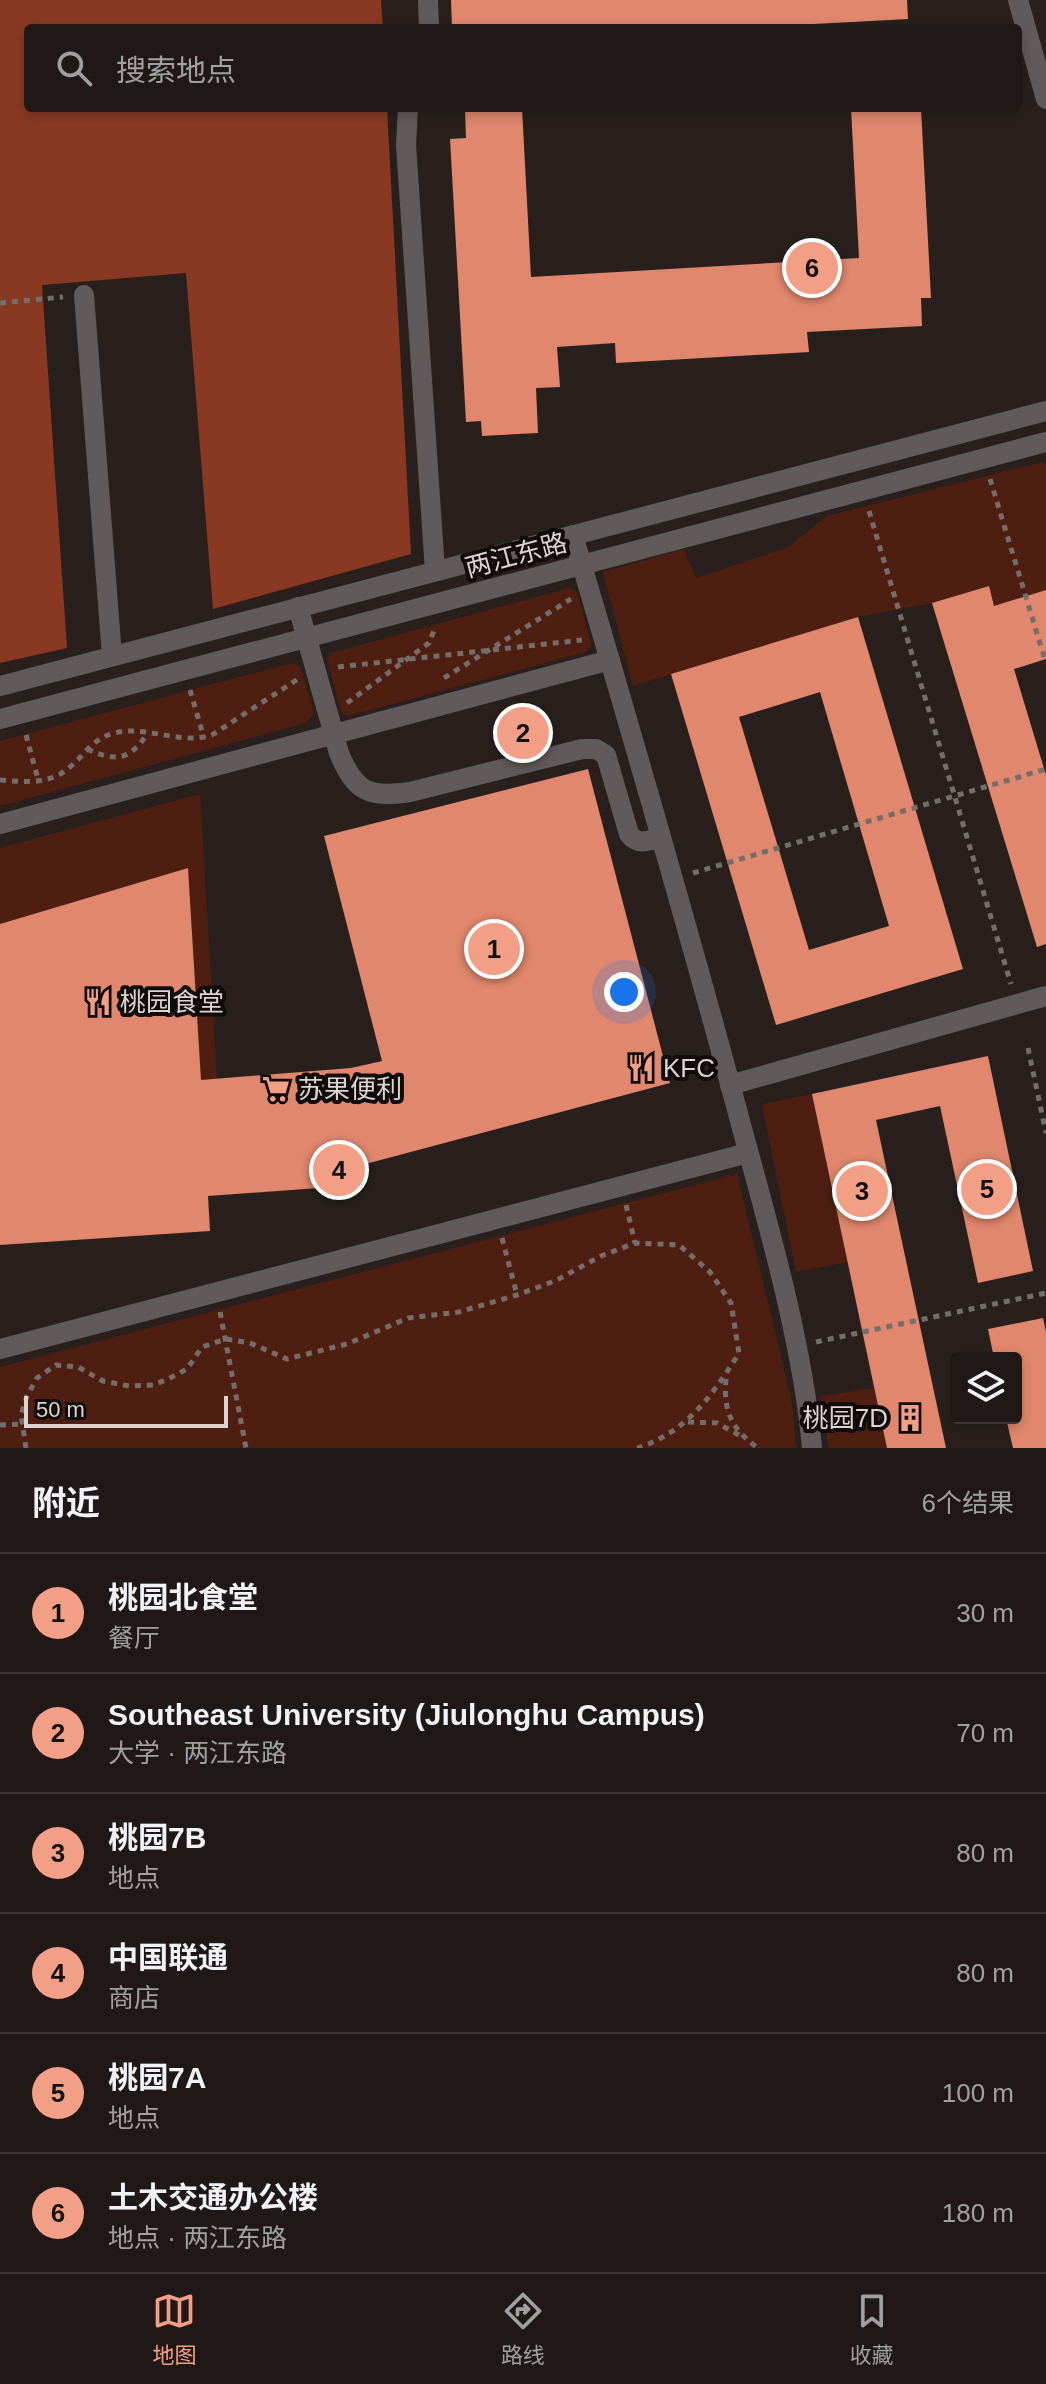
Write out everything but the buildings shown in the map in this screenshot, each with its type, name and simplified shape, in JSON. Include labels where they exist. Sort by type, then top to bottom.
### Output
[{"type":"street","points":[[428,0],[429,24]]},
{"type":"street","points":[[1018,0],[1022,24]]},
{"type":"street","points":[[1024,40],[1046,99]]},
{"type":"street","points":[[408,112],[406,145],[435,571]]},
{"type":"street","points":[[84,295],[112,656]]},
{"type":"street","name":"两江东路","points":[[0,686],[1046,411]]},
{"type":"street","name":"两江东路","points":[[10,716],[1046,442]]},
{"type":"street","points":[[573,535],[673,878],[748,1153],[808,1401],[812,1448]]},
{"type":"street","points":[[298,607],[348,776],[363,790],[386,796],[582,749],[596,749],[606,755],[633,840],[641,843],[661,837]]},
{"type":"street","points":[[0,824],[213,767],[332,726],[610,660]]},
{"type":"street","points":[[730,1085],[1046,996]]},
{"type":"street","points":[[0,1349],[748,1153]]},
{"type":"path","points":[[0,303],[84,295]]},
{"type":"path","points":[[984,458],[1046,663]]},
{"type":"path","points":[[863,491],[1017,1005]]},
{"type":"path","points":[[433,685],[589,588]]},
{"type":"path","points":[[332,726],[405,660],[429,643],[439,603]]},
{"type":"path","points":[[0,780],[39,783],[68,769],[87,749],[107,735],[129,731],[197,740],[204,738],[294,681],[316,672],[603,637]]},
{"type":"path","points":[[183,670],[213,767]]},
{"type":"path","points":[[10,716],[39,783],[47,811]]},
{"type":"path","points":[[87,749],[105,757],[121,758],[139,747],[149,732]]},
{"type":"path","points":[[673,878],[1046,769]]},
{"type":"path","points":[[1028,1048],[1046,1133]]},
{"type":"path","points":[[621,1187],[635,1243]]},
{"type":"path","points":[[497,1220],[517,1295]]},
{"type":"path","points":[[26,1448],[21,1415],[27,1396],[37,1378],[56,1365],[78,1367],[103,1381],[129,1386],[153,1385],[187,1369],[202,1347],[226,1339],[250,1343],[287,1359],[347,1344],[408,1318],[459,1312],[517,1295],[557,1280],[601,1256],[635,1243],[679,1245],[710,1272],[731,1303],[739,1353],[716,1390],[687,1422],[655,1442],[637,1448]]},
{"type":"path","points":[[795,1347],[1046,1293]]},
{"type":"path","points":[[217,1294],[246,1448]]},
{"type":"path","points":[[726,1374],[723,1403],[741,1436]]},
{"type":"path","points":[[687,1422],[717,1423],[758,1448]]},
{"type":"path","points":[[0,1425],[22,1424]]},
{"type":"shaded area","points":[[0,0],[381,0],[383,24],[24,24],[24,112],[387,112],[411,554],[213,609],[186,273],[42,285],[67,648],[0,663]]},
{"type":"shaded area","points":[[1042,462],[1046,466],[1046,590],[994,606],[988,586],[932,603],[858,617],[633,686],[603,572],[684,549],[696,578],[788,547],[827,516]]},
{"type":"shaded area","points":[[569,588],[577,592],[591,643],[586,652],[348,716],[341,712],[327,659],[331,653]]},
{"type":"shaded area","points":[[292,663],[301,668],[314,713],[306,723],[0,806],[0,741]]},
{"type":"shaded area","points":[[200,794],[217,1079],[201,1080],[188,868],[0,924],[0,848]]},
{"type":"shaded area","points":[[812,1094],[848,1262],[796,1272],[762,1104]]},
{"type":"shaded area","points":[[737,1174],[792,1403],[796,1448],[0,1448],[0,1367]]},
{"type":"shaded area","points":[[874,1388],[887,1448],[829,1448],[820,1396]]},
{"type":"place","name":"土木交通办公楼","points":[[812,268]]},
{"type":"place","name":"Southeast University (Jiulonghu Campus)","points":[[523,733]]},
{"type":"place","name":"桃园北食堂","points":[[494,949]]},
{"type":"place","name":"桃园食堂","points":[[98,1002]]},
{"type":"place","name":"KFC","points":[[641,1068]]},
{"type":"place","name":"苏果便利","points":[[276,1089]]},
{"type":"place","name":"中国联通","points":[[339,1170]]},
{"type":"place","name":"桃园7A","points":[[987,1189]]},
{"type":"place","name":"桃园7B","points":[[862,1191]]},
{"type":"place","name":"桃园7D","points":[[910,1418]]}]
